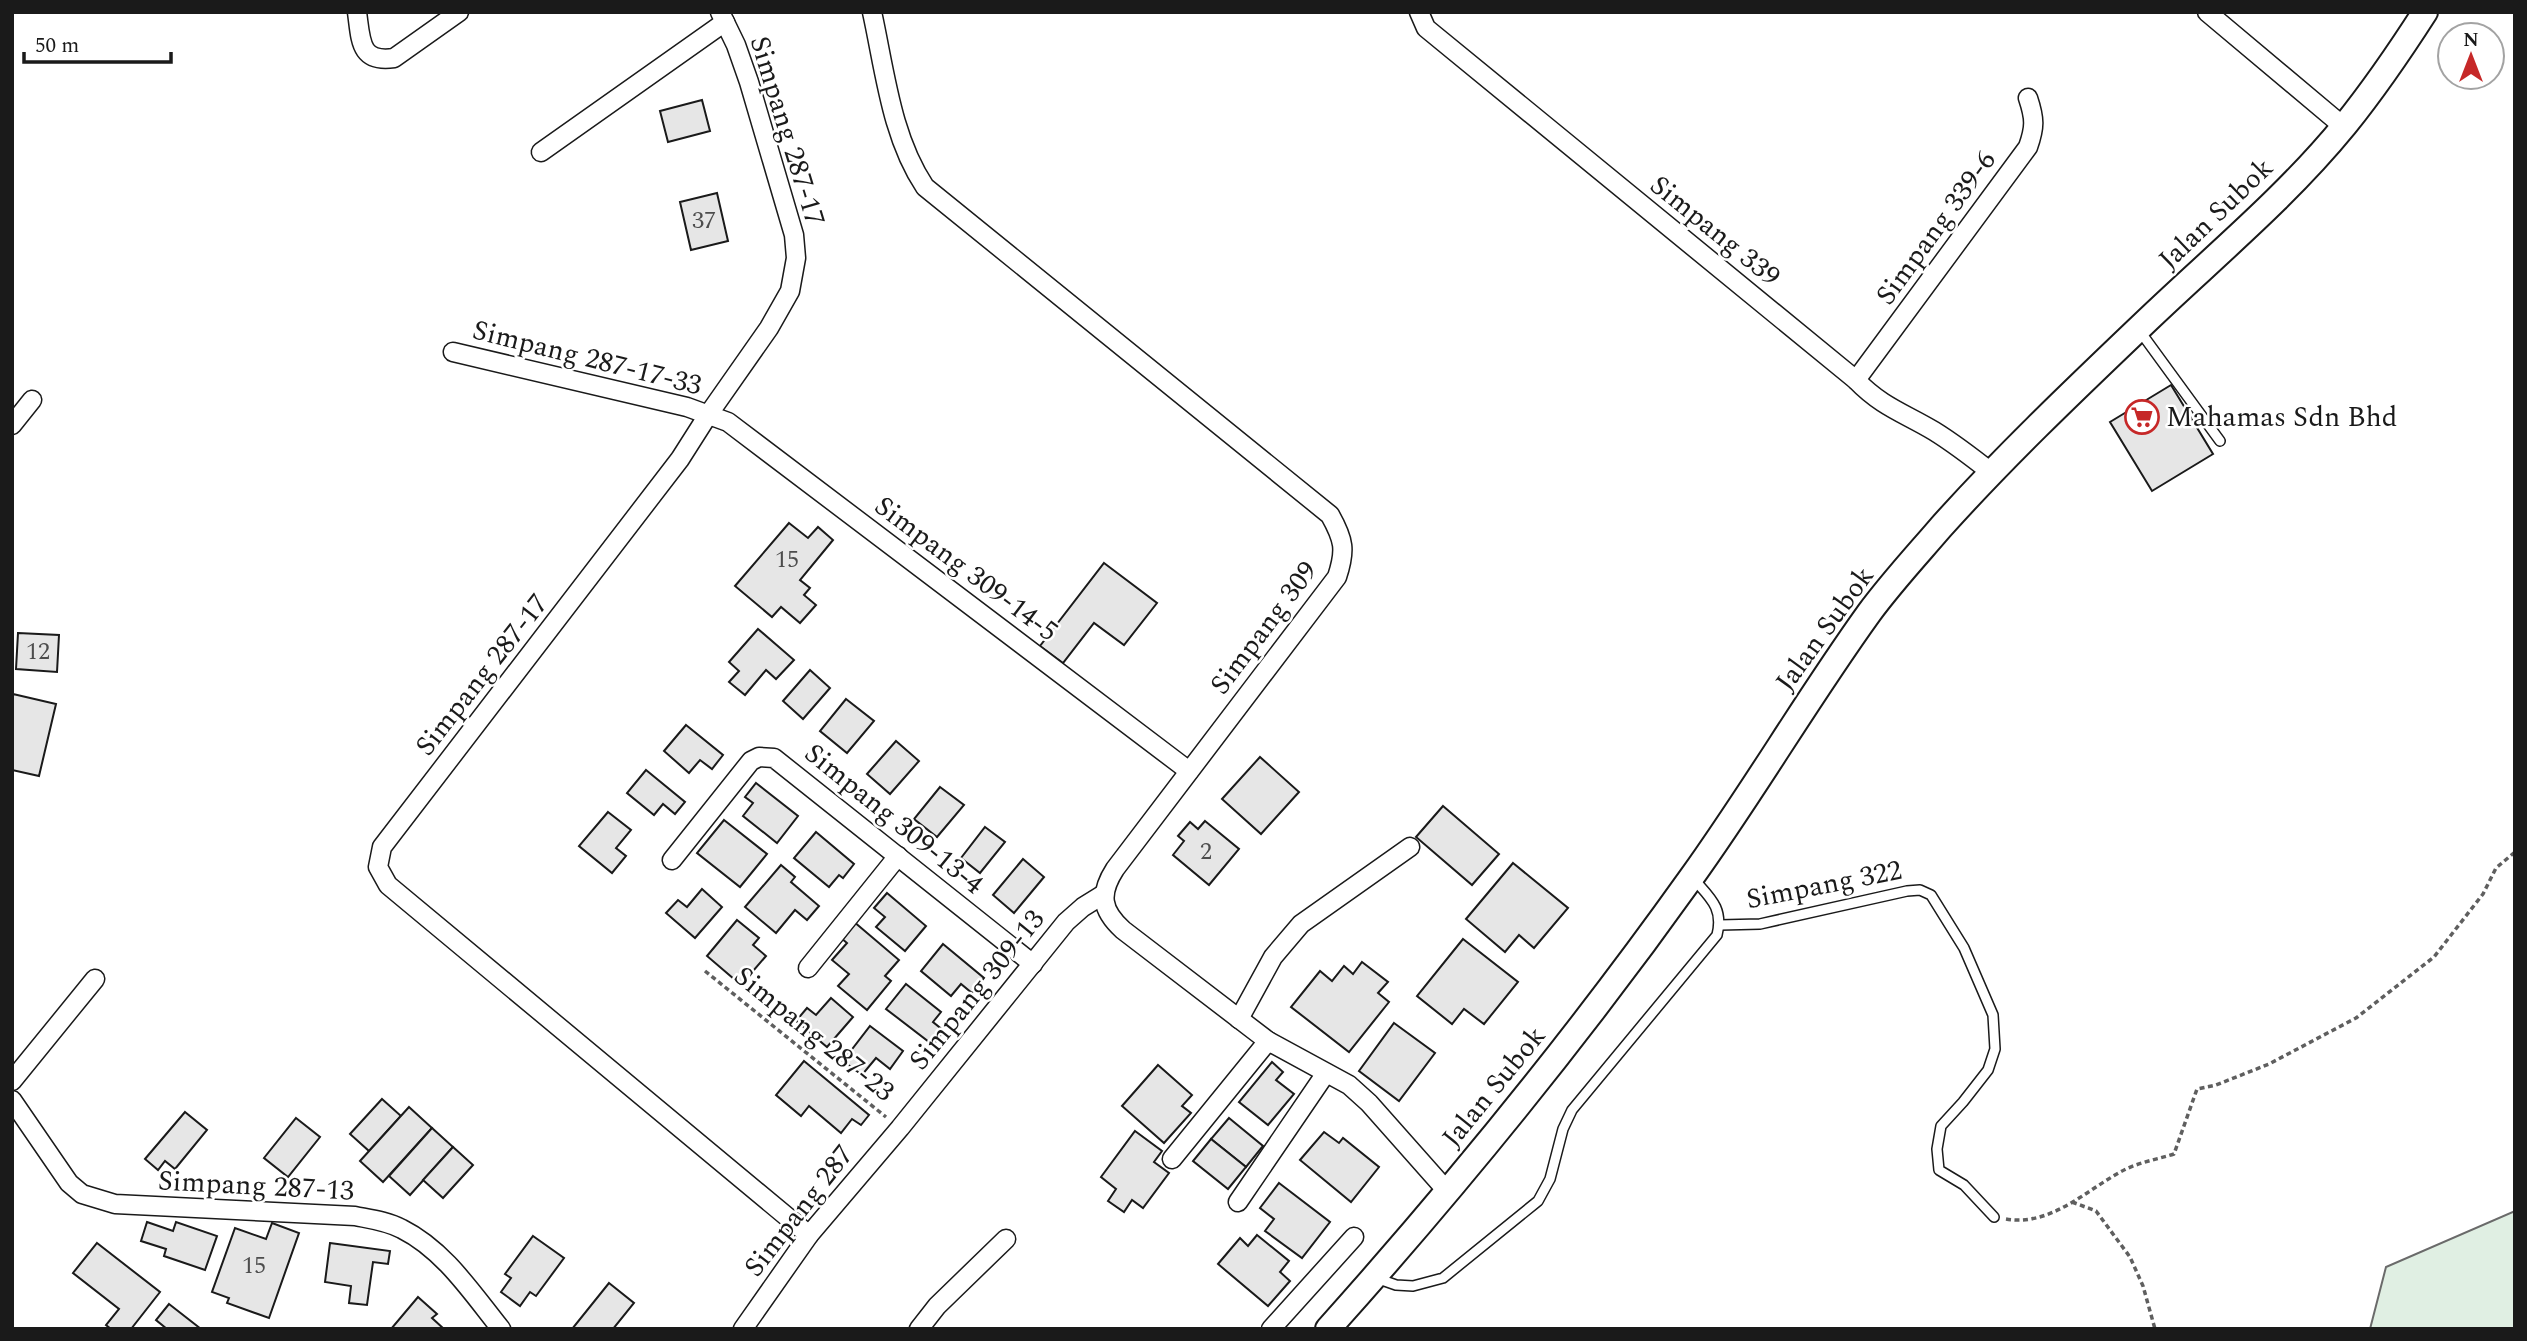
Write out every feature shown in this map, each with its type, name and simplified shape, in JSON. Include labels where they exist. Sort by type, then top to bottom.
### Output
[{"type":"main road","name":"Jalan Subok","points":[[1328,1329],[1447,1191],[1608,991],[1692,877],[1809,699],[1872,609],[1941,527],[1992,473],[2138,329],[2265,210],[2344,127],[2398,56],[2425,12]]},
{"type":"street","points":[[357,12],[365,51],[373,58],[382,60],[394,58],[459,12]]},
{"type":"street","name":"Simpang 309","points":[[872,12],[902,146],[925,187],[1330,515],[1342,536],[1344,557],[1337,578],[1115,869],[1104,894]]},
{"type":"street","name":"Simpang 339","points":[[1419,12],[1426,28],[1856,380],[1871,396],[1902,416],[1931,429],[1992,473]]},
{"type":"street","points":[[2207,12],[2344,127]]},
{"type":"street","points":[[541,152],[722,17]]},
{"type":"street","name":"Simpang 287-17","points":[[722,17],[736,45],[749,82],[794,236],[794,275],[785,300],[680,459],[382,848],[378,867],[388,885],[809,1235]]},
{"type":"street","name":"Simpang 339-6","points":[[1856,380],[2028,147],[2035,129],[2028,98]]},
{"type":"street","name":"Simpang 287-17-33","points":[[453,352],[687,407],[708,415]]},
{"type":"street","points":[[12,425],[32,400]]},
{"type":"street","name":"Simpang 309-14-5","points":[[708,415],[728,422],[1189,771]]},
{"type":"street","name":"Simpang 309-13-4","points":[[672,860],[751,761],[766,756],[781,761],[1032,964]]},
{"type":"street","points":[[1239,1019],[1273,957],[1301,924],[1410,847]]},
{"type":"street","points":[[808,968],[898,856]]},
{"type":"street","points":[[1104,894],[1106,909],[1112,920],[1123,930],[1268,1041],[1349,1085],[1369,1102],[1447,1191]]},
{"type":"street","name":"Simpang 309-13","points":[[900,1128],[1066,922],[1104,894]]},
{"type":"street","points":[[12,1081],[94,979]]},
{"type":"street","points":[[1172,1158],[1268,1041]]},
{"type":"street","points":[[1238,1202],[1326,1073]]},
{"type":"street","name":"Simpang 287-13","points":[[12,1100],[69,1183],[82,1194],[125,1205],[355,1216],[381,1221],[400,1228],[434,1251],[456,1273],[501,1329]]},
{"type":"street","name":"Simpang 287","points":[[743,1329],[809,1235],[900,1128]]},
{"type":"street","points":[[1271,1329],[1354,1237]]},
{"type":"street","points":[[919,1329],[937,1306],[1006,1239]]},
{"type":"lane","points":[[2138,329],[2220,441]]},
{"type":"lane","name":"Simpang 322","points":[[1374,1278],[1396,1285],[1413,1286],[1443,1278],[1538,1200],[1550,1179],[1563,1129],[1572,1110],[1717,935],[1720,925],[1717,907],[1692,877]]},
{"type":"lane","name":"Simpang 322","points":[[1720,925],[1760,924],[1907,891],[1920,890],[1931,895],[1964,948],[1983,986],[1993,1015],[1995,1049],[1988,1070],[1941,1126],[1937,1149],[1939,1170],[1964,1185],[1994,1217]]},
{"type":"path","points":[[1994,1217],[2014,1220],[2052,1214],[2129,1168],[2174,1154],[2197,1090],[2269,1064],[2356,1018],[2434,957],[2483,894],[2496,868],[2515,852]]},
{"type":"path","name":"Simpang 287-23","points":[[705,971],[900,1128]]},
{"type":"path","points":[[2072,1202],[2096,1211],[2130,1256],[2143,1286],[2155,1329]]},
{"type":"green space","points":[[2515,1211],[2515,1329],[2370,1329],[2386,1267]]},
{"type":"building","points":[[702,100],[710,131],[668,142],[660,111]]},
{"type":"building","points":[[717,193],[728,241],[691,250],[680,202]]},
{"type":"building","points":[[2171,385],[2213,454],[2152,491],[2110,422]]},
{"type":"building","points":[[789,523],[808,538],[818,527],[833,540],[800,580],[810,588],[804,595],[816,605],[800,623],[781,607],[772,617],[735,586]]},
{"type":"building","points":[[1104,563],[1157,603],[1124,645],[1094,623],[1063,663],[1040,646]]},
{"type":"building","points":[[758,629],[794,660],[776,679],[766,670],[745,695],[729,682],[739,671],[729,662]]},
{"type":"building","points":[[18,633],[59,635],[57,672],[16,669]]},
{"type":"building","points":[[810,670],[830,688],[803,719],[783,701]]},
{"type":"building","points":[[13,694],[56,704],[39,776],[12,770]]},
{"type":"building","points":[[846,699],[874,721],[847,753],[820,731]]},
{"type":"building","points":[[686,725],[723,755],[712,769],[700,760],[689,773],[664,751]]},
{"type":"building","points":[[896,741],[919,761],[890,794],[867,774]]},
{"type":"building","points":[[1260,757],[1299,792],[1261,834],[1222,799]]},
{"type":"building","points":[[646,770],[685,802],[675,814],[663,804],[654,815],[627,793]]},
{"type":"building","points":[[756,783],[798,816],[777,843],[743,816],[753,803],[745,797]]},
{"type":"building","points":[[940,787],[964,805],[937,837],[914,819]]},
{"type":"building","points":[[1443,806],[1499,854],[1472,885],[1416,837]]},
{"type":"building","points":[[608,812],[631,830],[616,848],[626,856],[612,873],[579,846]]},
{"type":"building","points":[[724,820],[767,854],[740,887],[697,853]]},
{"type":"building","points":[[1205,821],[1239,849],[1209,885],[1173,855],[1184,841],[1178,836],[1190,822],[1198,829]]},
{"type":"building","points":[[985,827],[1005,842],[980,873],[961,858]]},
{"type":"building","points":[[816,832],[854,864],[843,878],[839,875],[829,887],[794,858]]},
{"type":"building","points":[[1023,859],[1044,877],[1014,913],[993,895]]},
{"type":"building","points":[[1513,863],[1568,908],[1534,948],[1519,935],[1505,952],[1466,919]]},
{"type":"building","points":[[781,865],[795,877],[791,882],[819,906],[807,920],[795,910],[776,933],[745,907]]},
{"type":"building","points":[[702,889],[722,907],[695,938],[666,913],[678,900],[687,907]]},
{"type":"building","points":[[887,893],[926,926],[905,951],[876,927],[885,917],[874,908]]},
{"type":"building","points":[[737,920],[759,938],[753,945],[766,956],[741,985],[707,956]]},
{"type":"building","points":[[853,921],[899,960],[885,976],[891,981],[867,1010],[838,986],[849,974],[832,960],[847,943],[840,937]]},
{"type":"building","points":[[1463,939],[1518,982],[1484,1024],[1464,1009],[1452,1024],[1417,996]]},
{"type":"building","points":[[943,944],[984,978],[972,993],[961,984],[951,996],[921,971]]},
{"type":"building","points":[[1362,962],[1388,982],[1378,993],[1389,1002],[1349,1052],[1291,1007],[1320,971],[1332,981],[1344,966],[1353,974]]},
{"type":"building","points":[[906,984],[941,1012],[933,1022],[944,1031],[933,1045],[886,1009]]},
{"type":"building","points":[[831,998],[853,1017],[827,1047],[796,1021],[807,1008],[816,1015]]},
{"type":"building","points":[[1394,1023],[1435,1053],[1399,1101],[1359,1071]]},
{"type":"building","points":[[870,1026],[903,1051],[890,1069],[876,1058],[862,1075],[843,1061]]},
{"type":"building","points":[[804,1061],[869,1115],[861,1125],[852,1119],[841,1133],[809,1106],[801,1116],[776,1095]]},
{"type":"building","points":[[1272,1062],[1283,1072],[1276,1080],[1294,1094],[1268,1125],[1239,1102]]},
{"type":"building","points":[[1158,1065],[1192,1095],[1182,1106],[1191,1113],[1164,1143],[1122,1106]]},
{"type":"building","points":[[382,1099],[401,1116],[369,1151],[350,1134]]},
{"type":"building","points":[[409,1107],[432,1128],[383,1182],[360,1161]]},
{"type":"building","points":[[185,1112],[207,1130],[175,1169],[165,1161],[158,1170],[145,1159]]},
{"type":"building","points":[[296,1118],[320,1137],[288,1177],[264,1158]]},
{"type":"building","points":[[1229,1118],[1263,1146],[1246,1167],[1211,1139]]},
{"type":"building","points":[[432,1128],[453,1147],[410,1195],[389,1176]]},
{"type":"building","points":[[1135,1131],[1162,1151],[1154,1162],[1169,1173],[1143,1208],[1132,1200],[1124,1212],[1108,1201],[1116,1189],[1101,1177]]},
{"type":"building","points":[[1324,1132],[1339,1143],[1343,1138],[1379,1167],[1351,1202],[1300,1160]]},
{"type":"building","points":[[1211,1139],[1246,1167],[1228,1189],[1193,1161]]},
{"type":"building","points":[[453,1147],[473,1165],[443,1198],[423,1180]]},
{"type":"building","points":[[1279,1183],[1330,1222],[1302,1258],[1265,1231],[1274,1219],[1260,1208]]},
{"type":"building","points":[[147,1222],[173,1231],[176,1222],[217,1236],[205,1270],[164,1256],[166,1249],[141,1241]]},
{"type":"building","points":[[272,1223],[299,1233],[269,1318],[227,1303],[229,1298],[212,1292],[235,1228],[266,1239]]},
{"type":"building","points":[[1257,1235],[1289,1261],[1280,1272],[1290,1281],[1268,1306],[1218,1264],[1240,1238],[1248,1246]]},
{"type":"building","points":[[533,1236],[564,1258],[536,1296],[530,1292],[520,1306],[501,1292],[511,1278],[505,1274]]},
{"type":"building","points":[[97,1243],[160,1292],[131,1329],[111,1329],[106,1325],[119,1309],[73,1273]]},
{"type":"building","points":[[330,1243],[390,1251],[388,1264],[373,1262],[367,1305],[349,1303],[351,1286],[325,1282]]},
{"type":"building","points":[[609,1283],[634,1303],[613,1329],[572,1329]]},
{"type":"building","points":[[418,1297],[437,1314],[432,1318],[444,1329],[391,1329]]},
{"type":"building","points":[[169,1304],[201,1329],[167,1329],[156,1320]]},
{"type":"place","name":"Mahamas Sdn Bhd","points":[[2142,417]]}]
